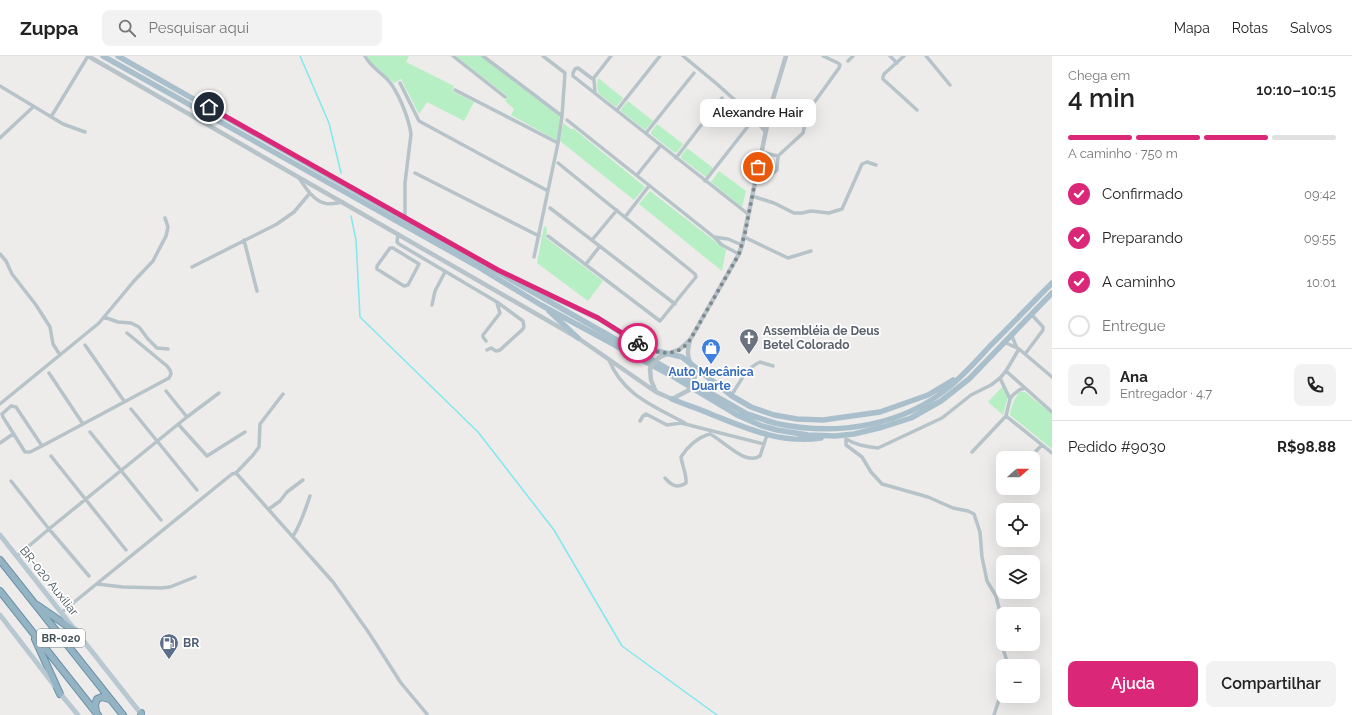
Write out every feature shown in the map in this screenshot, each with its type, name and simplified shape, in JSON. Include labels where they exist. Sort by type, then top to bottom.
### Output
[{"type":"highway","name":"BR-020","points":[[0,560],[122,715]]},
{"type":"highway","name":"BR-020","points":[[0,591],[97,714]]},
{"type":"highway","points":[[32,602],[79,634]]},
{"type":"highway","points":[[30,628],[60,694]]},
{"type":"highway","points":[[97,714],[95,705],[97,699],[102,697],[109,699]]},
{"type":"main road","points":[[103,56],[475,264],[541,304],[743,418],[762,426],[777,430],[808,435],[854,434],[911,418],[941,401],[969,379],[1052,293]]},
{"type":"main road","points":[[118,56],[498,270],[747,414],[778,424],[810,428],[848,428],[871,424],[901,415],[930,401],[967,371],[1052,283]]},
{"type":"main road","points":[[498,270],[598,318],[642,346],[682,357],[731,396],[751,407],[774,415],[797,419],[823,420],[847,418],[880,412],[928,395],[967,371]]},
{"type":"main road","points":[[541,304],[578,338]]},
{"type":"main road","points":[[672,399],[751,430],[776,437],[807,440],[837,435]]},
{"type":"main road","name":"BR-020 Auxiliar","points":[[0,535],[141,714]]},
{"type":"main road","points":[[0,615],[60,694],[78,715]]},
{"type":"street","points":[[51,117],[88,56],[578,338],[656,392],[672,399],[689,390],[693,383],[695,376],[687,352],[690,340],[739,254],[742,246],[767,122],[778,79],[786,56]]},
{"type":"street","points":[[365,56],[370,65],[388,80],[396,93],[410,127],[411,134],[406,183],[405,218]]},
{"type":"street","points":[[453,56],[505,97]]},
{"type":"street","points":[[483,56],[562,116]]},
{"type":"street","points":[[593,79],[611,56]]},
{"type":"street","points":[[617,110],[660,56]]},
{"type":"street","points":[[684,56],[746,110],[765,131]]},
{"type":"street","points":[[756,181],[766,179],[776,172],[778,156],[803,133],[808,111],[839,68],[840,65],[838,63],[823,56]]},
{"type":"street","points":[[848,61],[853,56]]},
{"type":"street","points":[[890,56],[897,63]]},
{"type":"street","points":[[904,56],[884,74],[883,79],[917,110]]},
{"type":"street","points":[[926,56],[950,85]]},
{"type":"street","points":[[534,257],[558,143],[562,116],[565,73],[545,57]]},
{"type":"street","points":[[594,92],[595,82],[593,79],[578,68],[575,69],[573,76],[748,214]]},
{"type":"street","points":[[646,133],[694,73]]},
{"type":"street","points":[[400,84],[419,121],[548,191]]},
{"type":"street","points":[[0,86],[63,124],[85,132]]},
{"type":"street","points":[[455,90],[558,143]]},
{"type":"street","points":[[676,158],[722,98]]},
{"type":"street","points":[[0,138],[33,107]]},
{"type":"street","points":[[746,110],[767,122]]},
{"type":"street","points":[[567,120],[714,237],[722,245],[739,254]]},
{"type":"street","points":[[705,181],[749,125]]},
{"type":"street","points":[[636,175],[661,145]]},
{"type":"street","points":[[761,152],[778,156]]},
{"type":"street","points":[[752,196],[774,203],[794,213],[802,213],[811,210],[822,213],[836,212],[842,209],[862,164],[867,162],[876,165]]},
{"type":"street","points":[[548,236],[660,321],[696,277],[695,274],[558,163]]},
{"type":"street","points":[[415,173],[539,236]]},
{"type":"street","points":[[299,178],[310,193],[319,201],[324,203],[343,202]]},
{"type":"street","points":[[625,217],[650,186]]},
{"type":"street","points":[[192,267],[286,218],[310,193]]},
{"type":"street","points":[[550,208],[675,304]]},
{"type":"street","points":[[592,240],[617,210]]},
{"type":"street","points":[[0,404],[99,323],[134,281],[154,261],[166,236],[168,227],[165,218]]},
{"type":"street","points":[[398,234],[397,242],[399,244],[496,302],[523,321],[524,327],[522,330],[500,350],[496,351],[491,348],[487,350]]},
{"type":"street","points":[[714,237],[728,239],[742,246]]},
{"type":"street","points":[[744,237],[788,258],[811,251]]},
{"type":"street","points":[[244,240],[257,291]]},
{"type":"street","points":[[586,264],[600,246]]},
{"type":"street","points":[[390,248],[405,254],[419,264],[408,285],[404,286],[377,269],[377,266],[390,248]]},
{"type":"street","points":[[405,254],[408,250]]},
{"type":"street","points":[[0,254],[6,261],[12,274],[36,305],[50,327],[53,344],[60,355]]},
{"type":"street","points":[[432,305],[435,291],[445,272]]},
{"type":"street","points":[[486,341],[483,338],[483,335],[500,313],[496,302]]},
{"type":"street","points":[[1025,354],[1043,330],[1043,327],[1032,314]]},
{"type":"street","points":[[104,317],[118,322],[131,323],[138,326],[157,348],[168,349]]},
{"type":"street","points":[[42,446],[16,408],[11,406],[2,414],[13,434],[27,453],[42,446],[169,378],[171,374],[167,366],[127,333]]},
{"type":"street","points":[[1011,334],[1018,349]]},
{"type":"street","points":[[656,392],[651,380],[650,369],[653,362],[660,357],[680,349],[690,340]]},
{"type":"street","points":[[1004,342],[1025,354],[1052,377]]},
{"type":"street","points":[[85,345],[124,401]]},
{"type":"street","points":[[837,435],[853,443],[878,448],[942,418],[971,395],[991,385],[1000,378],[1006,371],[1018,349]]},
{"type":"street","points":[[609,359],[613,370],[636,396],[688,425]]},
{"type":"street","points":[[731,396],[754,364],[760,362],[773,366]]},
{"type":"street","points":[[1006,371],[1052,412]]},
{"type":"street","points":[[49,373],[83,424]]},
{"type":"street","points":[[1000,378],[1010,399]]},
{"type":"street","points":[[1015,380],[1016,392]]},
{"type":"street","points":[[972,452],[1006,416],[1010,399],[1016,392],[1024,388]]},
{"type":"street","points":[[166,391],[187,417]]},
{"type":"street","points":[[17,556],[178,424],[219,393]]},
{"type":"street","points":[[62,612],[209,493],[236,473],[254,455],[259,447],[260,424],[283,394]]},
{"type":"street","points":[[131,409],[197,490]]},
{"type":"street","points":[[640,421],[646,414],[667,425],[681,423],[764,444]]},
{"type":"street","points":[[1006,416],[1052,453]]},
{"type":"street","points":[[178,424],[207,456],[245,432]]},
{"type":"street","points":[[90,432],[161,520]]},
{"type":"street","points":[[0,443],[13,434]]},
{"type":"street","points":[[665,478],[670,484],[678,486],[686,483],[687,478],[681,457],[684,452],[696,441],[705,436],[710,434],[747,458],[757,458],[760,456],[767,434]]},
{"type":"street","points":[[846,439],[846,445],[862,457],[871,472],[882,484],[928,497],[953,508],[968,511],[974,514],[980,532],[982,556],[987,581],[996,596],[1000,612],[999,636],[1006,659]]},
{"type":"street","points":[[1036,451],[1042,445]]},
{"type":"street","points":[[51,456],[126,550]]},
{"type":"street","points":[[236,473],[333,582],[369,633],[402,684],[427,714]]},
{"type":"street","points":[[269,509],[280,501],[287,492],[303,480]]},
{"type":"street","points":[[11,481],[89,576]]},
{"type":"street","points":[[293,536],[298,529],[310,496]]},
{"type":"street","points":[[97,584],[123,587],[161,588],[170,587],[195,577]]},
{"type":"street","points":[[994,715],[998,703]]},
{"type":"green space","points":[[368,56],[409,56],[406,62],[454,86],[452,91],[474,102],[464,121],[427,102],[419,114],[401,79],[394,83],[370,61]]},
{"type":"green space","points":[[456,56],[481,56],[559,116],[560,119],[557,139],[556,140],[511,115],[514,109],[505,101],[507,96]]},
{"type":"green space","points":[[598,78],[623,98],[616,107],[598,93]]},
{"type":"green space","points":[[628,101],[653,121],[645,130],[621,111]]},
{"type":"green space","points":[[563,123],[571,129],[574,129],[645,187],[634,200],[560,141]]},
{"type":"green space","points":[[657,124],[683,144],[677,152],[675,153],[651,134]]},
{"type":"green space","points":[[687,148],[713,168],[706,177],[681,158]]},
{"type":"green space","points":[[719,171],[746,191],[742,207],[711,182]]},
{"type":"green space","points":[[650,191],[726,250],[722,271],[639,204]]},
{"type":"green space","points":[[544,226],[547,228],[546,238],[603,281],[588,301],[537,263]]},
{"type":"green space","points":[[1003,386],[1008,396],[1003,415],[988,402]]},
{"type":"green space","points":[[1019,392],[1025,392],[1052,414],[1052,449],[1010,415],[1013,403]]},
{"type":"waterway","points":[[300,56],[329,123],[341,173]]},
{"type":"waterway","points":[[351,216],[356,240],[360,317],[478,432],[554,530],[622,646],[717,715]]},
{"type":"way so far","points":[[638,343],[653,350],[669,353],[680,349],[690,340],[739,254],[745,233],[758,167]]},
{"type":"place","name":"Alexandre Hair","points":[[758,167]]},
{"type":"place","name":"Assembléia de Deus Betel Colorado","points":[[749,355]]},
{"type":"place","name":"Auto Mecânica Duarte","points":[[711,365]]},
{"type":"place","name":"BR","points":[[169,660]]},
{"type":"route","points":[[209,107],[498,270],[598,318],[638,343]]}]
